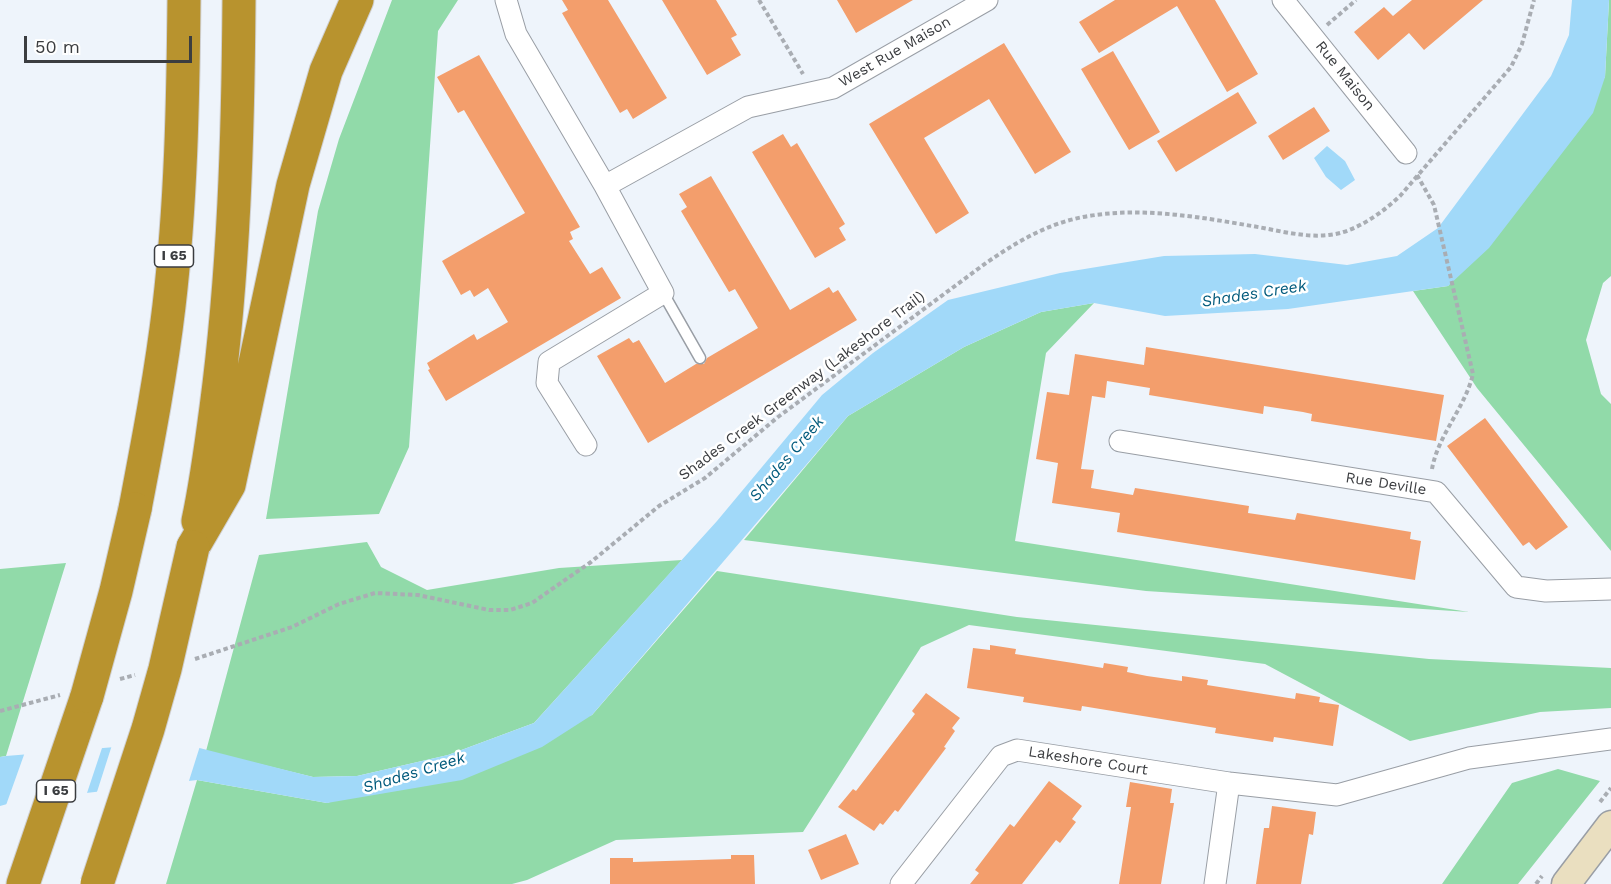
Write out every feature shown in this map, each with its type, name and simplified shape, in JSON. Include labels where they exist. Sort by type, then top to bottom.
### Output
[{"type":"highway","name":"I 65","points":[[23,884],[75,736],[116,591],[153,419],[169,306],[183,112],[184,0]]},
{"type":"highway","points":[[217,490],[224,345],[233,249],[239,0]]},
{"type":"highway","points":[[97,884],[121,816],[162,679],[193,547],[217,490],[293,184],[326,72],[357,0]]},
{"type":"main road","points":[[1566,884],[1611,825]]},
{"type":"street","points":[[506,0],[516,34],[605,186],[663,293],[549,362],[547,383],[586,445]]},
{"type":"street","name":"West Rue Maison","points":[[605,186],[747,107],[832,88],[987,0]]},
{"type":"street","name":"Rue Maison","points":[[1283,0],[1406,153]]},
{"type":"street","name":"Rue Deville","points":[[1120,441],[1437,492],[1516,587],[1546,591],[1611,589]]},
{"type":"street","name":"Lakeshore Court","points":[[902,884],[1001,756],[1017,750],[1229,783],[1337,795],[1469,758],[1611,739]]},
{"type":"street","points":[[1215,884],[1229,783]]},
{"type":"lane","points":[[663,293],[700,358]]},
{"type":"path","points":[[759,0],[814,92]]},
{"type":"path","points":[[1313,37],[1356,0]]},
{"type":"path","name":"Shades Creek Greenway (Lakeshore Trail)","points":[[184,662],[291,627],[339,604],[375,593],[418,595],[489,610],[510,610],[532,603],[591,562],[659,506],[705,478],[778,417],[986,263],[1020,240],[1062,222],[1090,216],[1127,214],[1204,218],[1296,233],[1330,236],[1355,227],[1389,206],[1418,176],[1511,67],[1522,44],[1534,0]]},
{"type":"path","points":[[1406,153],[1405,162],[1418,176],[1434,205],[1473,374],[1469,392],[1434,456],[1428,491]]},
{"type":"path","points":[[115,680],[138,674]]},
{"type":"path","points":[[0,711],[69,693]]},
{"type":"green space","points":[[392,0],[458,0],[438,31],[409,447],[379,514],[266,519],[318,211],[339,139]]},
{"type":"green space","points":[[1609,0],[1611,0],[1611,276],[1603,283],[1586,340],[1601,394],[1611,404],[1611,551],[1477,388],[1413,291],[1448,286],[1605,77]]},
{"type":"green space","points":[[1094,303],[1046,353],[1015,541],[1469,612],[1146,591],[744,540],[848,416],[964,347],[1041,312]]},
{"type":"green space","points":[[367,542],[381,567],[427,590],[559,568],[682,560],[534,723],[448,755],[357,776],[313,777],[206,751],[259,555]]},
{"type":"green space","points":[[66,563],[6,756],[0,757],[0,569]]},
{"type":"green space","points":[[717,571],[1017,617],[1429,659],[1611,668],[1611,708],[1540,712],[1410,741],[1265,664],[969,625],[921,647],[803,832],[616,840],[527,880],[512,884],[166,884],[197,780],[327,803],[592,715]]},
{"type":"green space","points":[[1558,769],[1600,781],[1518,884],[1442,884],[1512,783]]},
{"type":"water","name":"Shades Creek","points":[[1572,0],[1609,0],[1605,77],[1593,113],[1489,248],[1448,286],[1288,309],[1165,316],[1094,303],[1041,312],[964,347],[848,416],[592,715],[542,747],[462,780],[327,803],[197,780],[18,801],[0,806],[0,757],[6,756],[176,742],[313,777],[357,776],[448,755],[534,723],[717,521],[822,395],[873,353],[948,300],[1060,273],[1164,256],[1255,254],[1347,265],[1397,256],[1438,228],[1551,76],[1569,35]]},
{"type":"water","points":[[1327,146],[1345,161],[1355,180],[1341,190],[1326,177],[1314,158]]},
{"type":"pier","points":[[177,739],[200,746],[188,784],[96,795],[112,745]]},
{"type":"pier","points":[[103,745],[86,796],[5,808],[25,752]]},
{"type":"building","points":[[562,0],[608,0],[667,98],[633,119],[627,109],[620,113],[562,13],[568,10]]},
{"type":"building","points":[[662,0],[716,0],[737,35],[731,38],[741,55],[707,75]]},
{"type":"building","points":[[837,0],[913,0],[856,33]]},
{"type":"building","points":[[1115,0],[1215,0],[1258,74],[1227,92],[1177,6],[1099,53],[1079,22]]},
{"type":"building","points":[[1412,0],[1483,0],[1424,50],[1409,33],[1378,60],[1354,32],[1384,7],[1393,16]]},
{"type":"building","points":[[1004,43],[1071,152],[1035,174],[989,99],[924,138],[969,213],[936,234],[869,124]]},
{"type":"building","points":[[1113,51],[1160,132],[1129,150],[1081,69]]},
{"type":"building","points":[[479,55],[580,227],[570,232],[573,239],[569,241],[590,274],[602,267],[621,298],[446,401],[428,370],[430,369],[427,363],[474,334],[477,340],[508,322],[488,288],[474,297],[470,290],[461,295],[442,261],[525,213],[464,110],[458,113],[437,77]]},
{"type":"building","points":[[1238,92],[1257,123],[1176,172],[1157,141]]},
{"type":"building","points":[[1314,107],[1330,131],[1283,160],[1268,136]]},
{"type":"building","points":[[783,134],[791,147],[797,143],[845,224],[839,228],[846,240],[815,258],[752,152]]},
{"type":"building","points":[[711,176],[790,310],[829,287],[833,293],[838,290],[857,320],[648,443],[597,356],[629,338],[633,343],[639,340],[665,383],[696,364],[704,364],[707,358],[758,328],[735,289],[729,292],[681,211],[687,207],[679,194]]},
{"type":"building","points":[[1146,347],[1444,395],[1436,441],[1311,421],[1312,414],[1303,412],[1264,406],[1263,414],[1149,395],[1150,388],[1107,381],[1105,398],[1092,396],[1081,469],[1094,470],[1091,488],[1133,495],[1135,488],[1249,506],[1248,513],[1295,520],[1297,513],[1411,532],[1410,539],[1421,541],[1415,580],[1117,532],[1120,513],[1052,503],[1058,463],[1036,459],[1047,392],[1069,395],[1075,354],[1144,365]]},
{"type":"building","points":[[1485,418],[1568,527],[1536,550],[1529,542],[1523,546],[1447,446]]},
{"type":"building","points":[[990,645],[1016,649],[1015,654],[1103,668],[1104,663],[1128,667],[1127,672],[1147,676],[1182,681],[1182,676],[1208,680],[1207,685],[1295,699],[1296,693],[1320,697],[1319,702],[1339,705],[1333,746],[1274,737],[1273,742],[1215,733],[1216,728],[1082,706],[1081,711],[1023,702],[1024,697],[967,688],[973,648],[990,650]]},
{"type":"building","points":[[926,693],[960,718],[952,728],[955,731],[944,747],[946,748],[898,812],[895,810],[883,825],[880,823],[874,831],[838,807],[853,789],[856,791],[915,714],[912,711]]},
{"type":"building","points":[[1049,781],[1082,806],[1072,819],[1076,822],[1060,843],[1056,840],[1022,884],[970,884],[979,873],[975,870],[1010,824],[1014,827]]},
{"type":"building","points":[[1130,782],[1172,789],[1170,803],[1174,803],[1161,884],[1119,884],[1131,807],[1126,807]]},
{"type":"building","points":[[1272,806],[1316,812],[1313,835],[1309,834],[1301,884],[1256,884],[1264,828],[1269,828]]},
{"type":"building","points":[[846,834],[859,864],[821,880],[808,850]]},
{"type":"building","points":[[731,855],[754,855],[755,884],[610,884],[610,858],[633,858],[633,862],[731,859]]}]
